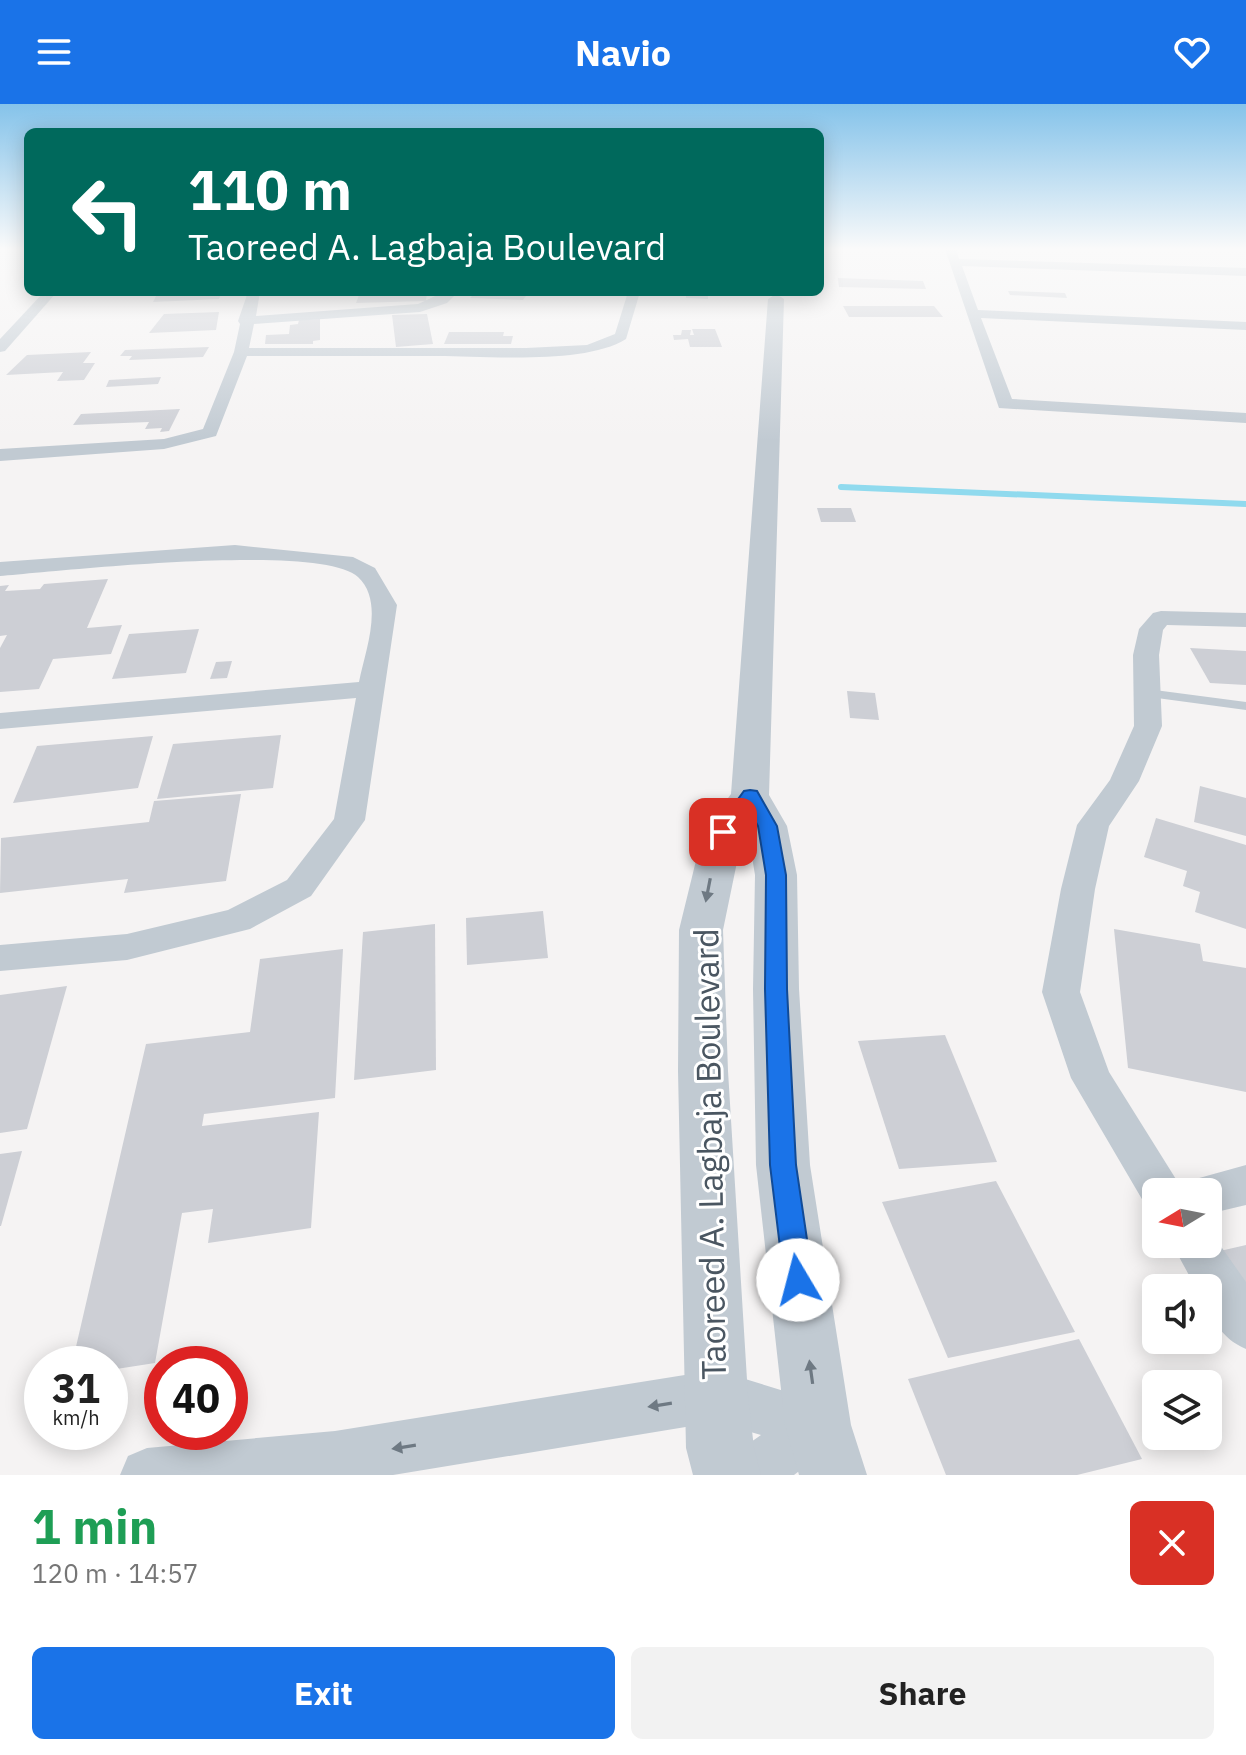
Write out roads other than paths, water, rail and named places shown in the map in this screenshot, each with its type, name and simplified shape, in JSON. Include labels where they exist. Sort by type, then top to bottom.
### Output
[{"type":"street","points":[[0,348],[32,313]]},
{"type":"street","points":[[0,455],[164,444],[210,432],[241,352],[247,313]]},
{"type":"street","points":[[245,321],[353,313]]},
{"type":"street","points":[[241,352],[526,352],[587,349],[610,343],[621,336],[628,313]]},
{"type":"street","points":[[773,342],[775,313]]},
{"type":"street","points":[[775,313],[750,795],[767,826],[776,875],[776,989],[783,1165],[818,1425],[833,1475]]},
{"type":"street","points":[[1246,326],[973,314],[1005,404],[1246,418]]},
{"type":"street","points":[[0,569],[235,552],[345,562],[367,573],[385,605],[349,820],[299,888],[238,920],[127,947],[0,958]]},
{"type":"street","points":[[1153,1178],[1091,1078],[1061,992],[1078,889],[1093,825],[1124,781],[1148,726],[1146,655],[1151,629],[1161,618],[1246,620]]},
{"type":"street","points":[[0,721],[369,689]]},
{"type":"street","name":"Taoreed A. Lagbaja Boulevard","points":[[727,1475],[720,1448],[716,1396],[703,1071],[701,930],[723,832],[750,795]]},
{"type":"street","points":[[1222,1191],[1246,1185]]},
{"type":"street","points":[[1204,1258],[1246,1325]]},
{"type":"street","points":[[147,1475],[335,1458],[716,1396],[818,1425]]},
{"type":"street","points":[[750,1475],[818,1425]]},
{"type":"lane","points":[[1147,693],[1246,706]]},
{"type":"waterway","points":[[841,487],[1246,504]]}]
